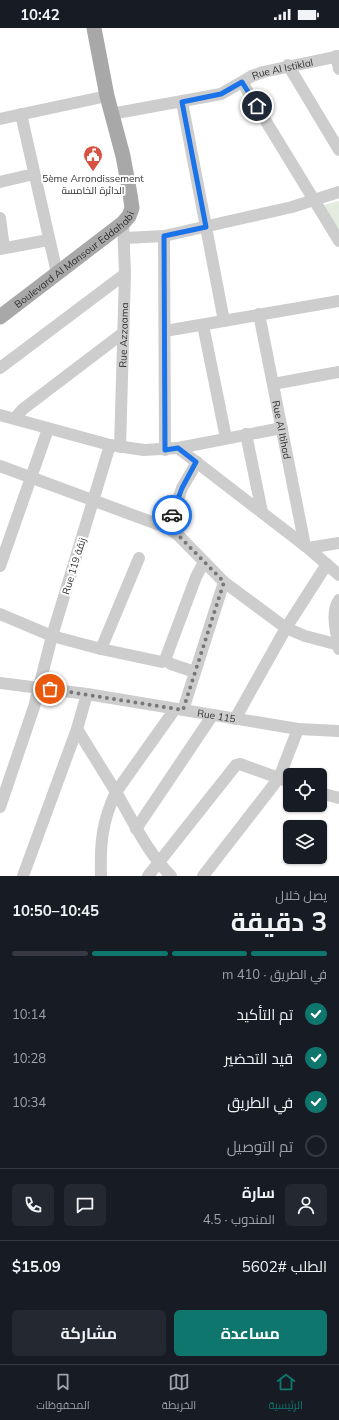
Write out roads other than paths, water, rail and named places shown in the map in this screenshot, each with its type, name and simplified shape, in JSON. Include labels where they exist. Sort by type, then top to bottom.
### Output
[{"type":"main road","name":"Boulevard Al Mansour Eddahabi","points":[[0,317],[56,273],[124,230],[132,208],[123,156],[107,96],[94,28]]},
{"type":"street","points":[[338,56],[339,69]]},
{"type":"street","name":"Rue Al Istiklal","points":[[112,114],[221,94],[252,76],[288,65],[338,56]]},
{"type":"street","points":[[288,65],[339,150]]},
{"type":"street","points":[[242,82],[339,241]]},
{"type":"street","points":[[0,119],[107,96]]},
{"type":"street","points":[[182,102],[224,321]]},
{"type":"street","points":[[21,114],[56,273]]},
{"type":"street","points":[[0,182],[34,174]]},
{"type":"street","points":[[124,230],[164,236],[292,207],[314,198],[339,192]]},
{"type":"street","points":[[0,218],[2,248],[48,240]]},
{"type":"street","name":"Rue Azzaama","points":[[115,446],[123,333],[125,274],[124,230]]},
{"type":"street","points":[[164,236],[165,450]]},
{"type":"street","points":[[0,368],[125,274]]},
{"type":"street","points":[[165,331],[339,301]]},
{"type":"street","name":"Rue Al Itihad","points":[[259,314],[307,547]]},
{"type":"street","points":[[203,325],[226,438]]},
{"type":"street","points":[[16,418],[23,409],[123,333]]},
{"type":"street","points":[[273,384],[339,372]]},
{"type":"street","points":[[0,415],[16,418],[48,429],[115,446],[144,450],[165,450],[178,448],[282,428]]},
{"type":"street","points":[[0,566],[48,429]]},
{"type":"street","points":[[246,434],[262,512]]},
{"type":"street","name":"Rue 119 زنقة","points":[[0,807],[28,724],[52,636],[93,501],[115,446]]},
{"type":"street","points":[[178,448],[307,547],[339,575]]},
{"type":"street","points":[[168,528],[182,488],[196,462]]},
{"type":"street","points":[[0,466],[168,528],[178,535],[224,582],[286,628],[306,636],[338,645]]},
{"type":"street","points":[[307,547],[339,543]]},
{"type":"street","points":[[101,649],[139,558]]},
{"type":"street","points":[[165,660],[196,577],[204,562]]},
{"type":"street","points":[[235,719],[286,628],[327,564]]},
{"type":"street","points":[[101,876],[101,834],[107,811],[116,792],[179,709],[195,672],[224,582]]},
{"type":"street","points":[[339,600],[336,604],[335,617],[339,648]]},
{"type":"street","points":[[0,614],[52,636],[157,662],[165,660],[171,664],[195,672]]},
{"type":"street","name":"Rue 115","points":[[0,683],[87,694],[212,716],[298,729],[339,731]]},
{"type":"street","points":[[24,876],[77,729],[87,694]]},
{"type":"street","points":[[136,829],[212,716]]},
{"type":"street","points":[[77,729],[116,792],[136,829],[158,863],[171,876]]},
{"type":"street","points":[[287,768],[298,729]]},
{"type":"street","points":[[148,876],[236,765],[240,764],[283,780]]},
{"type":"street","points":[[203,876],[283,781]]},
{"type":"street","points":[[327,795],[339,798]]},
{"type":"place","name":"5ème Arrondissement الدائرة الخامسة","points":[[93,172]]}]
